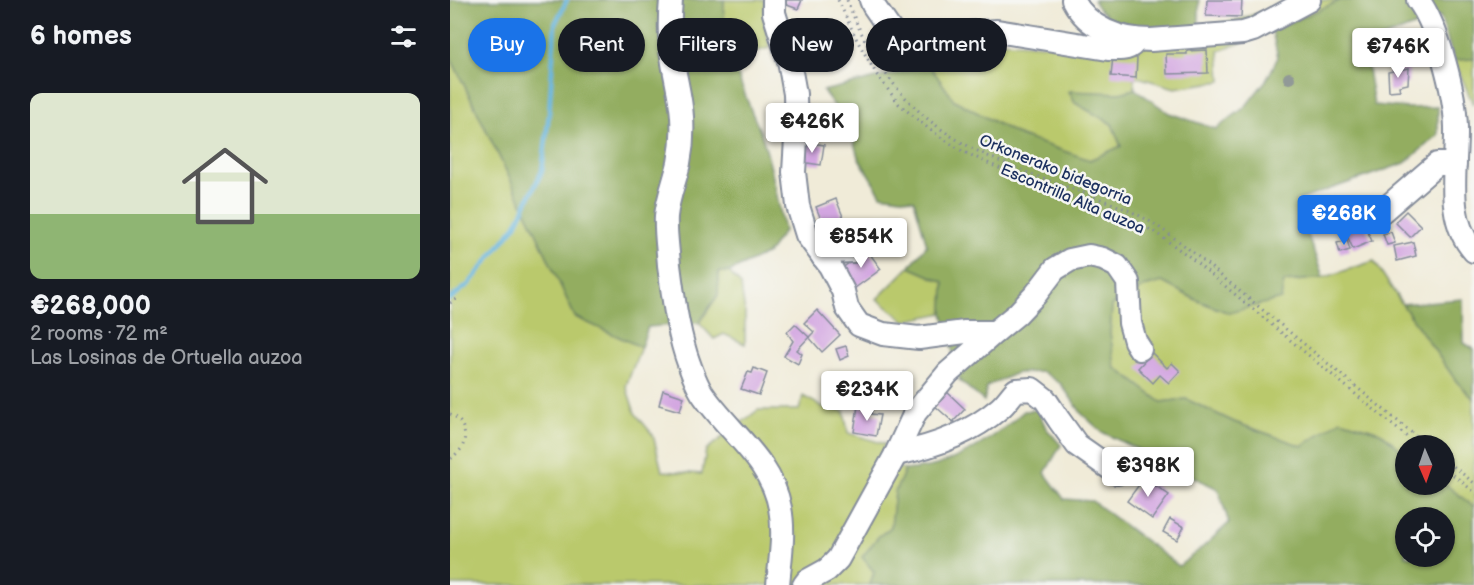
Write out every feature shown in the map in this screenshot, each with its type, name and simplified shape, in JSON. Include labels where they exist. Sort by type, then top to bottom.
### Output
[{"type":"street","points":[[671,0],[670,38],[682,118],[679,162],[670,190],[666,233],[679,330],[701,391],[758,458],[774,489],[780,506],[782,528],[778,585]]},
{"type":"street","points":[[774,0],[774,14],[789,61],[795,94],[794,172],[805,210],[807,236],[830,266],[843,291],[848,308],[859,325],[883,334],[919,338],[964,332],[995,332]]},
{"type":"street","points":[[871,0],[891,31],[904,43],[916,44],[954,34],[997,31],[1108,49],[1124,49],[1133,46],[1136,40]]},
{"type":"street","points":[[1073,0],[1093,23],[1120,36],[1136,40],[1230,34],[1253,30],[1309,0]]},
{"type":"street","points":[[1265,23],[1269,0]]},
{"type":"street","points":[[1418,0],[1432,25],[1450,88],[1456,127],[1454,208],[1462,235],[1474,251]]},
{"type":"street","points":[[1378,215],[1437,164],[1455,164]]},
{"type":"street","points":[[823,257],[831,252],[852,251]]},
{"type":"street","points":[[804,585],[827,570],[846,565],[915,413],[948,373],[1017,314],[1036,294],[1054,269],[1070,260],[1089,256],[1103,259],[1117,266],[1128,282],[1130,323],[1140,348]]},
{"type":"street","points":[[899,447],[919,450],[965,432],[1001,407],[1016,390],[1032,389],[1045,399],[1077,445],[1117,473]]},
{"type":"street","points":[[899,447],[915,434],[931,415]]},
{"type":"path","name":"Escontrilla Alta auzoa","points":[[838,0],[877,75],[899,104],[930,129],[963,151],[1003,170],[1133,220],[1156,233],[1190,257],[1405,435]]},
{"type":"path","name":"Orkonerako bidegorria","points":[[847,0],[855,22],[888,78],[917,110],[948,134],[971,148],[1124,208],[1155,224],[1185,246],[1415,435]]},
{"type":"path","points":[[450,303],[458,298]]},
{"type":"path","points":[[450,414],[456,416],[462,423],[464,434],[462,447],[450,460]]},
{"type":"path","points":[[1455,468],[1474,483]]},
{"type":"path","points":[[1455,476],[1474,492]]},
{"type":"green space","points":[[450,0],[724,0],[724,18],[657,18],[657,72],[736,72],[766,148],[784,231],[768,253],[729,272],[719,272],[718,295],[699,323],[648,327],[641,347],[575,317],[450,56]]},
{"type":"green space","points":[[724,0],[765,0],[764,20],[770,48],[758,51],[758,18],[723,17]]},
{"type":"green space","points":[[1093,0],[1199,0],[1199,27],[1155,29],[1127,24],[1109,18]]},
{"type":"green space","points":[[1292,0],[1341,0],[1272,31],[1219,51],[1221,81],[1175,88],[1134,76],[1135,89],[1120,93],[1069,92],[1075,103],[1112,124],[1121,147],[1089,160],[1020,136],[954,100],[934,72],[1007,72],[1007,42],[1044,45],[1109,18],[1155,29],[1216,26],[1269,10]]},
{"type":"green space","points":[[1341,0],[1474,0],[1474,59],[1454,60],[1440,16],[1364,45],[1374,105],[1408,108],[1438,107],[1438,135],[1405,163],[1296,201],[1323,278],[1284,282],[1281,299],[1229,313],[1162,282],[1144,287],[1112,305],[1110,333],[1115,367],[1161,402],[1186,399],[1234,422],[1302,446],[1341,420],[1380,432],[1395,445],[1395,495],[1455,495],[1455,492],[1474,507],[1474,585],[870,585],[874,572],[862,557],[878,537],[891,527],[895,492],[905,470],[933,466],[961,455],[994,435],[1024,411],[1038,410],[1046,428],[1061,445],[1045,473],[1064,499],[1092,501],[1179,566],[1229,523],[1218,489],[1102,432],[1082,414],[1061,384],[1043,372],[1017,373],[987,386],[984,401],[960,381],[943,313],[944,282],[909,267],[927,245],[914,200],[881,195],[858,157],[849,125],[823,91],[900,72],[934,72],[954,100],[1020,136],[1090,160],[1121,146],[1112,124],[1075,103],[1069,91],[1120,93],[1135,89],[1169,113],[1216,129],[1245,107],[1267,79],[1278,57],[1272,31]]},
{"type":"green space","points":[[450,56],[575,317],[641,347],[626,386],[635,413],[653,435],[662,471],[702,474],[706,450],[758,410],[799,410],[803,396],[823,407],[844,411],[848,433],[885,444],[879,460],[905,470],[895,492],[891,527],[878,537],[874,572],[870,585],[450,585]]},
{"type":"green space","points":[[1474,59],[1474,104],[1473,104],[1454,60]]},
{"type":"green space","points":[[1374,261],[1457,382],[1474,399],[1474,507],[1455,492],[1455,435],[1395,435],[1395,445],[1380,432],[1341,420],[1302,446],[1234,422],[1186,399],[1161,402],[1115,367],[1110,333],[1112,305],[1144,287],[1162,282],[1198,301],[1229,313],[1284,282],[1323,278]]},
{"type":"green space","points":[[909,267],[944,282],[943,313],[905,321],[877,299]]},
{"type":"green space","points":[[719,271],[729,272],[741,285],[745,313],[745,344],[724,334],[714,339],[699,323],[718,295]]},
{"type":"green space","points":[[1463,299],[1464,343],[1474,349],[1474,399],[1457,382],[1402,304]]},
{"type":"building","points":[[785,0],[802,0],[798,9],[784,4]]},
{"type":"building","points":[[1207,0],[1242,0],[1241,17],[1206,16]]},
{"type":"building","points":[[1207,50],[1208,73],[1167,74],[1166,54],[1187,54],[1187,51]]},
{"type":"building","points":[[1113,56],[1137,58],[1136,78],[1111,76]]},
{"type":"building","points":[[1409,68],[1408,84],[1399,86],[1400,90],[1389,91],[1388,72]]},
{"type":"building","points":[[804,142],[824,145],[821,165],[801,162]]},
{"type":"building","points":[[836,199],[848,229],[828,237],[816,207]]},
{"type":"building","points":[[1353,200],[1372,241],[1353,249],[1335,208]]},
{"type":"building","points":[[1406,211],[1421,226],[1410,237],[1395,222]]},
{"type":"building","points":[[1391,232],[1395,243],[1387,245],[1383,234]]},
{"type":"building","points":[[1347,240],[1350,250],[1340,253],[1337,243]]},
{"type":"building","points":[[1413,242],[1416,256],[1397,261],[1394,246]]},
{"type":"building","points":[[867,250],[881,269],[855,288],[841,269]]},
{"type":"building","points":[[817,310],[840,335],[822,352],[809,337],[814,332],[804,323]]},
{"type":"building","points":[[795,324],[809,337],[797,350],[802,354],[798,364],[784,356],[793,341],[787,332]]},
{"type":"building","points":[[846,346],[849,356],[840,360],[836,349]]},
{"type":"building","points":[[1152,353],[1167,368],[1172,363],[1180,371],[1169,383],[1160,375],[1153,383],[1138,368]]},
{"type":"building","points":[[754,368],[767,373],[759,395],[741,389],[748,372],[752,373]]},
{"type":"building","points":[[663,390],[684,397],[680,411],[659,405]]},
{"type":"building","points":[[946,391],[965,409],[953,422],[934,405]]},
{"type":"building","points":[[858,406],[872,409],[871,414],[880,415],[876,436],[854,432]]},
{"type":"building","points":[[1144,478],[1169,495],[1152,519],[1127,501]]},
{"type":"building","points":[[1170,519],[1184,527],[1177,540],[1163,532]]},
{"type":"waterway","points":[[450,299],[469,284],[516,225],[542,171],[549,114],[555,24],[567,0]]}]
